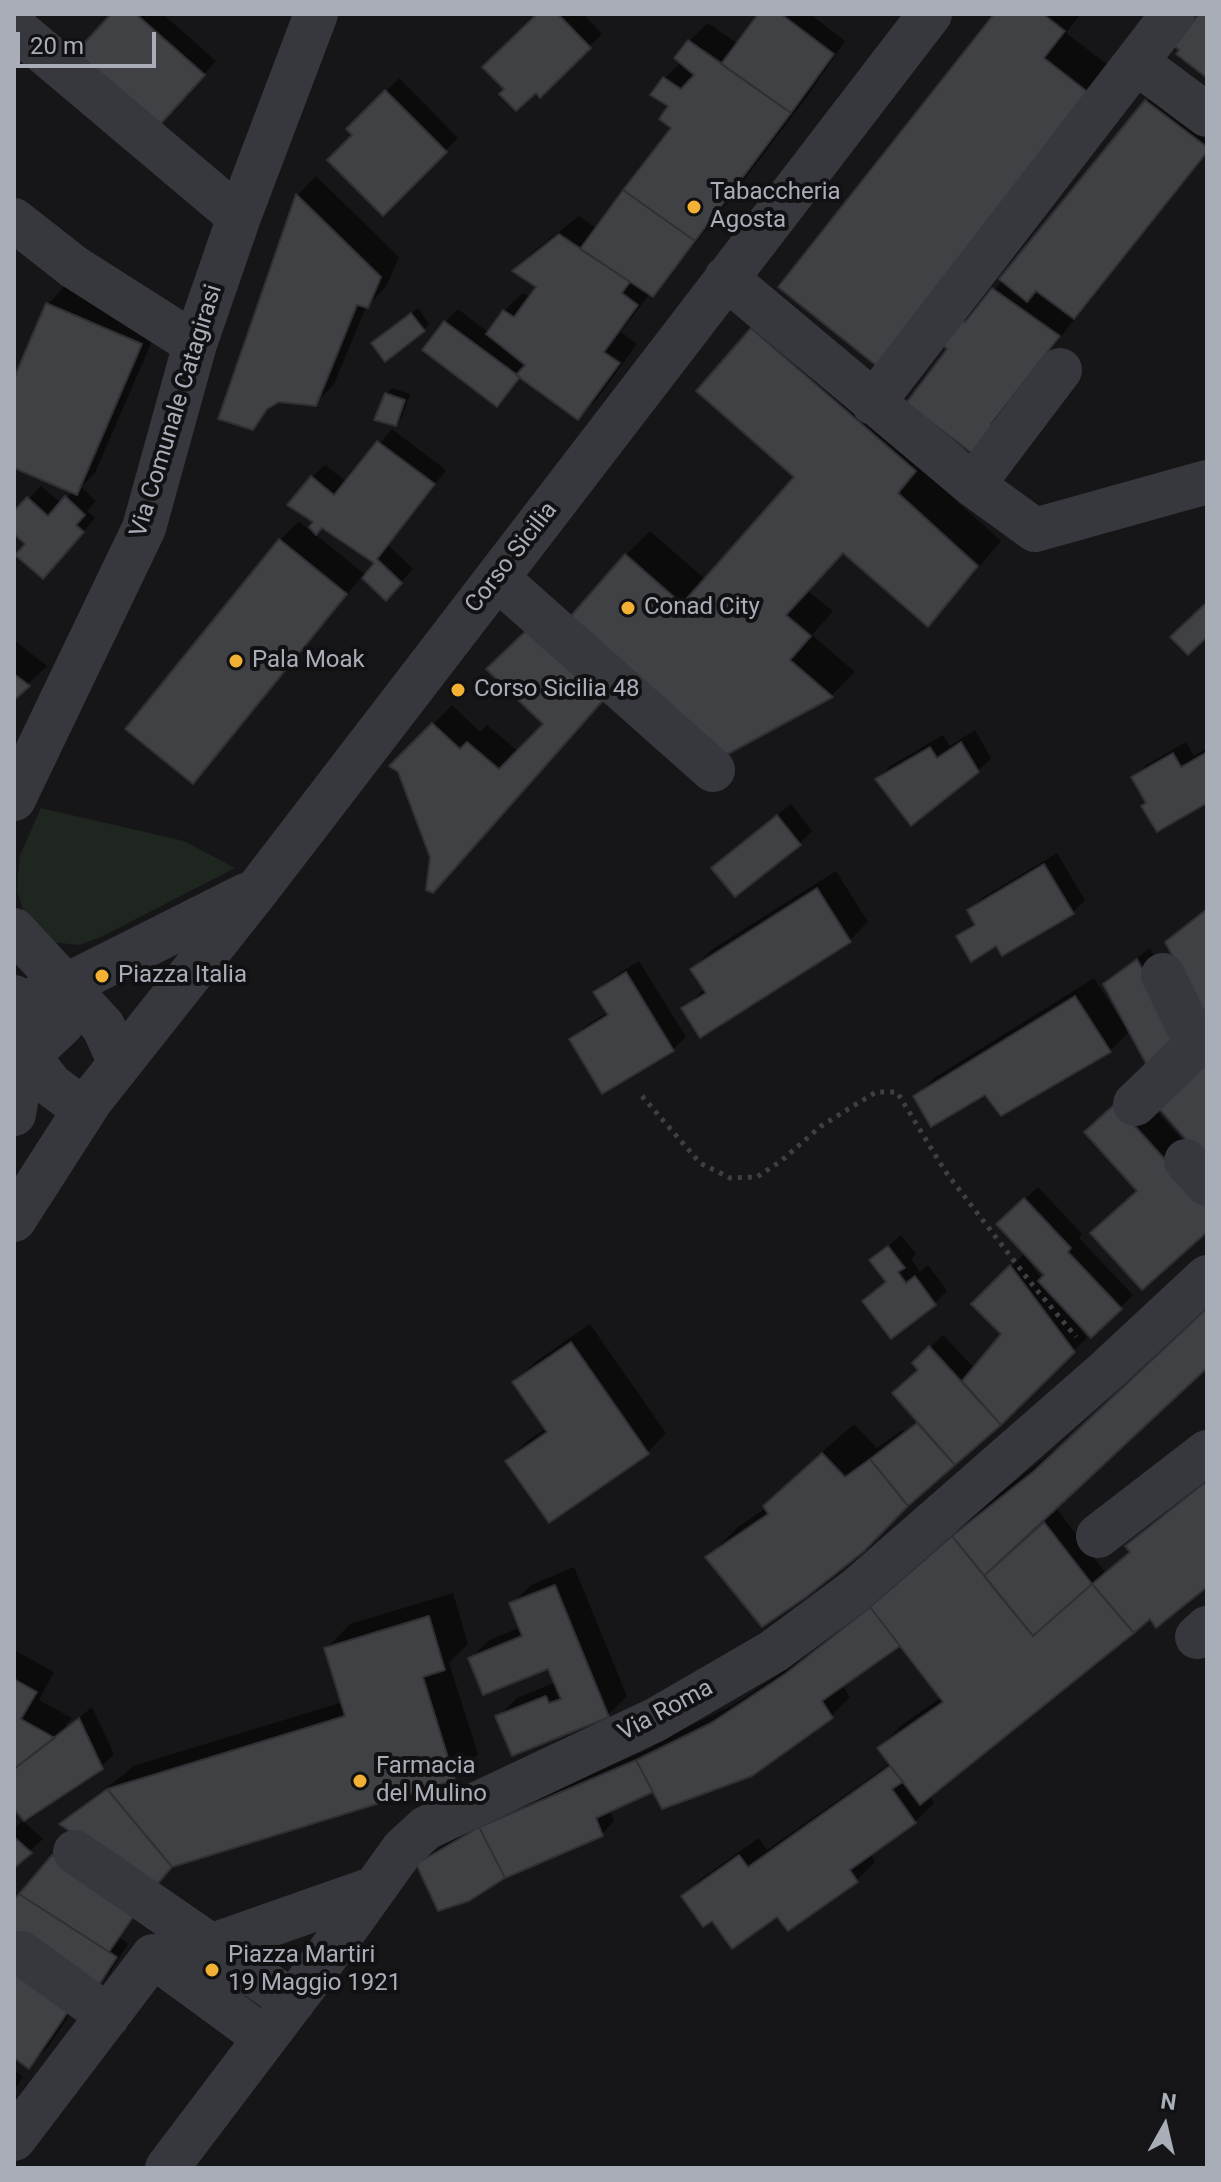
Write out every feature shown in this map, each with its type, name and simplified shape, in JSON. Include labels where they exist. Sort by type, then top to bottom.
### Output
[{"type":"street","name":"Via Comunale Catagirasi","points":[[14,799],[144,528],[195,344],[239,217],[316,14]]},
{"type":"street","name":"Corso Sicilia","points":[[14,1220],[79,1098],[120,1063],[258,889],[930,14]]},
{"type":"street","points":[[873,403],[1173,14]]},
{"type":"street","points":[[14,27],[239,217]]},
{"type":"street","points":[[1136,62],[1207,115]]},
{"type":"street","points":[[14,220],[74,267],[195,344]]},
{"type":"street","points":[[726,278],[973,485],[1035,530],[1205,488]]},
{"type":"street","points":[[973,485],[1060,370]]},
{"type":"street","points":[[497,578],[713,770]]},
{"type":"street","points":[[18,1081],[15,1004],[65,986],[258,889]]},
{"type":"street","points":[[14,930],[103,1026],[120,1063]]},
{"type":"street","points":[[1135,1104],[1202,1040],[1163,975]]},
{"type":"street","points":[[18,1081],[62,1024],[65,986]]},
{"type":"street","points":[[18,1081],[51,1085],[79,1098]]},
{"type":"street","points":[[14,1166],[18,1188],[14,1208]]},
{"type":"street","name":"Via Roma","points":[[167,2168],[293,2002],[403,1849],[426,1828],[655,1720],[774,1651],[856,1590],[1105,1372],[1207,1277]]},
{"type":"street","points":[[1098,1536],[1207,1452]]},
{"type":"street","points":[[75,1852],[293,2002]]},
{"type":"street","points":[[186,1981],[210,1946],[375,1888]]},
{"type":"street","points":[[21,1953],[108,2016]]},
{"type":"street","points":[[14,2139],[153,1956],[265,2038]]},
{"type":"path","points":[[642,1096],[700,1163],[730,1178],[757,1177],[781,1161],[821,1126],[876,1092],[897,1092],[945,1171],[1031,1283],[1105,1372]]},
{"type":"shaded area","points":[[41,808],[184,841],[235,868],[101,937],[79,945],[51,942],[24,913],[17,890],[20,855]]},
{"type":"building","points":[[111,14],[136,14],[205,75],[156,129],[73,55]]},
{"type":"building","points":[[537,14],[558,14],[591,48],[540,98],[536,93],[516,111],[499,94],[504,89],[482,67]]},
{"type":"building","points":[[758,14],[781,14],[834,54],[791,113],[721,64]]},
{"type":"building","points":[[994,14],[1043,14],[1065,31],[1044,58],[1089,93],[878,367],[778,287]]},
{"type":"building","points":[[1199,14],[1207,14],[1207,78],[1176,54],[1179,50],[1174,46]]},
{"type":"building","points":[[688,40],[791,113],[695,241],[623,190],[671,128],[659,119],[668,106],[650,95],[663,77],[681,89],[694,75],[674,58]]},
{"type":"building","points":[[385,90],[447,152],[383,216],[327,160],[352,135],[346,129]]},
{"type":"building","points":[[1145,100],[1207,147],[1207,152],[1074,319],[1036,291],[1027,302],[999,279]]},
{"type":"building","points":[[623,190],[695,241],[653,297],[580,249]]},
{"type":"building","points":[[296,194],[381,277],[368,308],[357,305],[316,406],[279,402],[267,409],[253,430],[218,419]]},
{"type":"building","points":[[559,234],[630,282],[622,293],[638,305],[604,352],[620,363],[578,420],[516,375],[525,365],[486,334],[503,310],[514,317],[536,287],[512,271]]},
{"type":"building","points":[[992,288],[1060,336],[991,424],[995,426],[973,454],[906,403],[947,349],[941,344],[961,318],[965,322]]},
{"type":"building","points":[[46,303],[142,344],[77,495],[14,468],[14,378]]},
{"type":"building","points":[[411,313],[425,331],[385,362],[371,343]]},
{"type":"building","points":[[444,321],[520,377],[497,407],[422,350]]},
{"type":"building","points":[[751,328],[916,471],[898,493],[978,566],[928,627],[843,553],[786,615],[811,636],[790,660],[833,697],[726,755],[569,618],[625,554],[682,604],[794,477],[696,391]]},
{"type":"building","points":[[385,393],[405,400],[396,426],[374,420]]},
{"type":"building","points":[[377,441],[435,484],[377,559],[402,583],[386,601],[362,578],[374,563],[322,528],[316,535],[309,527],[313,522],[287,505],[311,476],[334,495]]},
{"type":"building","points":[[65,496],[85,515],[76,525],[84,532],[43,579],[15,555],[25,544],[14,534],[14,511],[27,497],[48,516]]},
{"type":"building","name":"Pala Moak","points":[[279,539],[347,594],[193,784],[125,729]]},
{"type":"building","points":[[1206,603],[1207,637],[1188,655],[1170,637]]},
{"type":"building","points":[[530,627],[606,697],[433,893],[426,890],[430,857],[398,772],[389,766],[432,723],[460,749],[467,742],[499,769],[543,724],[486,669]]},
{"type":"building","points":[[14,674],[30,686],[14,700]]},
{"type":"building","points":[[961,742],[979,772],[911,826],[875,779],[930,747],[937,758]]},
{"type":"building","points":[[1207,752],[1207,803],[1157,832],[1141,806],[1146,803],[1131,777],[1173,753],[1181,767]]},
{"type":"building","points":[[777,815],[801,845],[735,897],[711,868]]},
{"type":"building","points":[[1044,864],[1074,914],[1002,956],[996,946],[971,962],[956,936],[975,925],[967,910]]},
{"type":"building","points":[[817,888],[851,942],[700,1038],[681,1008],[706,993],[690,969]]},
{"type":"building","points":[[1207,909],[1207,1010],[1203,1014],[1165,942]]},
{"type":"building","points":[[1137,959],[1180,1039],[1149,1069],[1103,984]]},
{"type":"building","points":[[626,972],[674,1051],[602,1094],[569,1039],[608,1015],[593,992]]},
{"type":"building","points":[[1075,996],[1111,1052],[1001,1116],[985,1095],[931,1127],[913,1096]]},
{"type":"building","points":[[1207,1055],[1207,1164],[1156,1105]]},
{"type":"building","points":[[1115,1104],[1207,1206],[1207,1232],[1142,1290],[1090,1233],[1137,1191],[1084,1132]]},
{"type":"building","points":[[1024,1198],[1071,1248],[1068,1252],[1122,1309],[1091,1338],[1038,1281],[1044,1275],[996,1224]]},
{"type":"building","points":[[888,1246],[905,1268],[898,1272],[906,1283],[915,1276],[936,1305],[891,1339],[862,1301],[886,1282],[869,1260]]},
{"type":"building","points":[[1010,1265],[1075,1352],[1001,1425],[962,1381],[1001,1334],[971,1304]]},
{"type":"building","points":[[1207,1308],[1207,1368],[984,1576],[952,1536],[1034,1471]]},
{"type":"building","points":[[571,1342],[649,1454],[549,1523],[505,1461],[547,1432],[512,1382]]},
{"type":"building","points":[[929,1346],[1001,1425],[955,1465],[892,1393],[918,1370],[912,1363]]},
{"type":"building","points":[[917,1423],[955,1465],[908,1506],[870,1459]]},
{"type":"building","points":[[822,1453],[845,1477],[870,1459],[908,1506],[863,1552],[762,1627],[705,1557],[768,1514],[763,1506]]},
{"type":"building","points":[[1204,1483],[1207,1487],[1207,1587],[1156,1628],[1150,1619],[1134,1633],[1092,1584],[1130,1552],[1125,1546]]},
{"type":"building","points":[[1044,1522],[1092,1584],[1033,1636],[984,1576]]},
{"type":"building","points":[[952,1536],[1033,1636],[1092,1584],[1134,1633],[920,1805],[877,1748],[943,1702],[870,1607]]},
{"type":"building","points":[[555,1585],[609,1717],[512,1756],[495,1716],[546,1696],[549,1703],[561,1699],[548,1669],[483,1695],[468,1658],[522,1636],[509,1603]]},
{"type":"building","points":[[870,1607],[900,1646],[822,1701],[833,1718],[752,1776],[662,1809],[636,1760],[711,1723],[785,1674]]},
{"type":"building","points":[[429,1616],[445,1670],[423,1677],[455,1780],[172,1867],[107,1789],[345,1716],[324,1648]]},
{"type":"building","points":[[14,1679],[37,1692],[21,1719],[55,1738],[14,1769]]},
{"type":"building","points":[[79,1718],[103,1769],[24,1821],[14,1809],[14,1769]]},
{"type":"building","points":[[636,1760],[653,1792],[596,1818],[603,1836],[505,1878],[479,1827]]},
{"type":"building","points":[[890,1766],[903,1782],[892,1789],[916,1823],[850,1870],[858,1882],[788,1931],[777,1917],[732,1949],[712,1921],[703,1927],[681,1896],[739,1855],[748,1867]]},
{"type":"building","points":[[107,1789],[172,1867],[154,1888],[59,1824]]},
{"type":"building","points":[[479,1827],[505,1878],[469,1901],[438,1911],[416,1864]]},
{"type":"building","points":[[14,1837],[32,1853],[14,1868]]},
{"type":"building","points":[[52,1855],[136,1913],[109,1952],[19,1894]]},
{"type":"building","points":[[19,1894],[117,1957],[97,1988],[14,1934],[14,1900]]},
{"type":"building","points":[[14,1967],[72,2006],[29,2069],[14,2058]]},
{"type":"place","name":"Tabaccheria Agosta","points":[[694,207]]},
{"type":"place","name":"Conad City","points":[[628,608]]},
{"type":"place","name":"Pala Moak","points":[[236,661]]},
{"type":"place","name":"Corso Sicilia 48","points":[[458,690]]},
{"type":"place","name":"Piazza Italia","points":[[102,976]]},
{"type":"place","name":"Farmacia del Mulino","points":[[360,1781]]},
{"type":"place","name":"Piazza Martiri 19 Maggio 1921","points":[[212,1970]]}]
